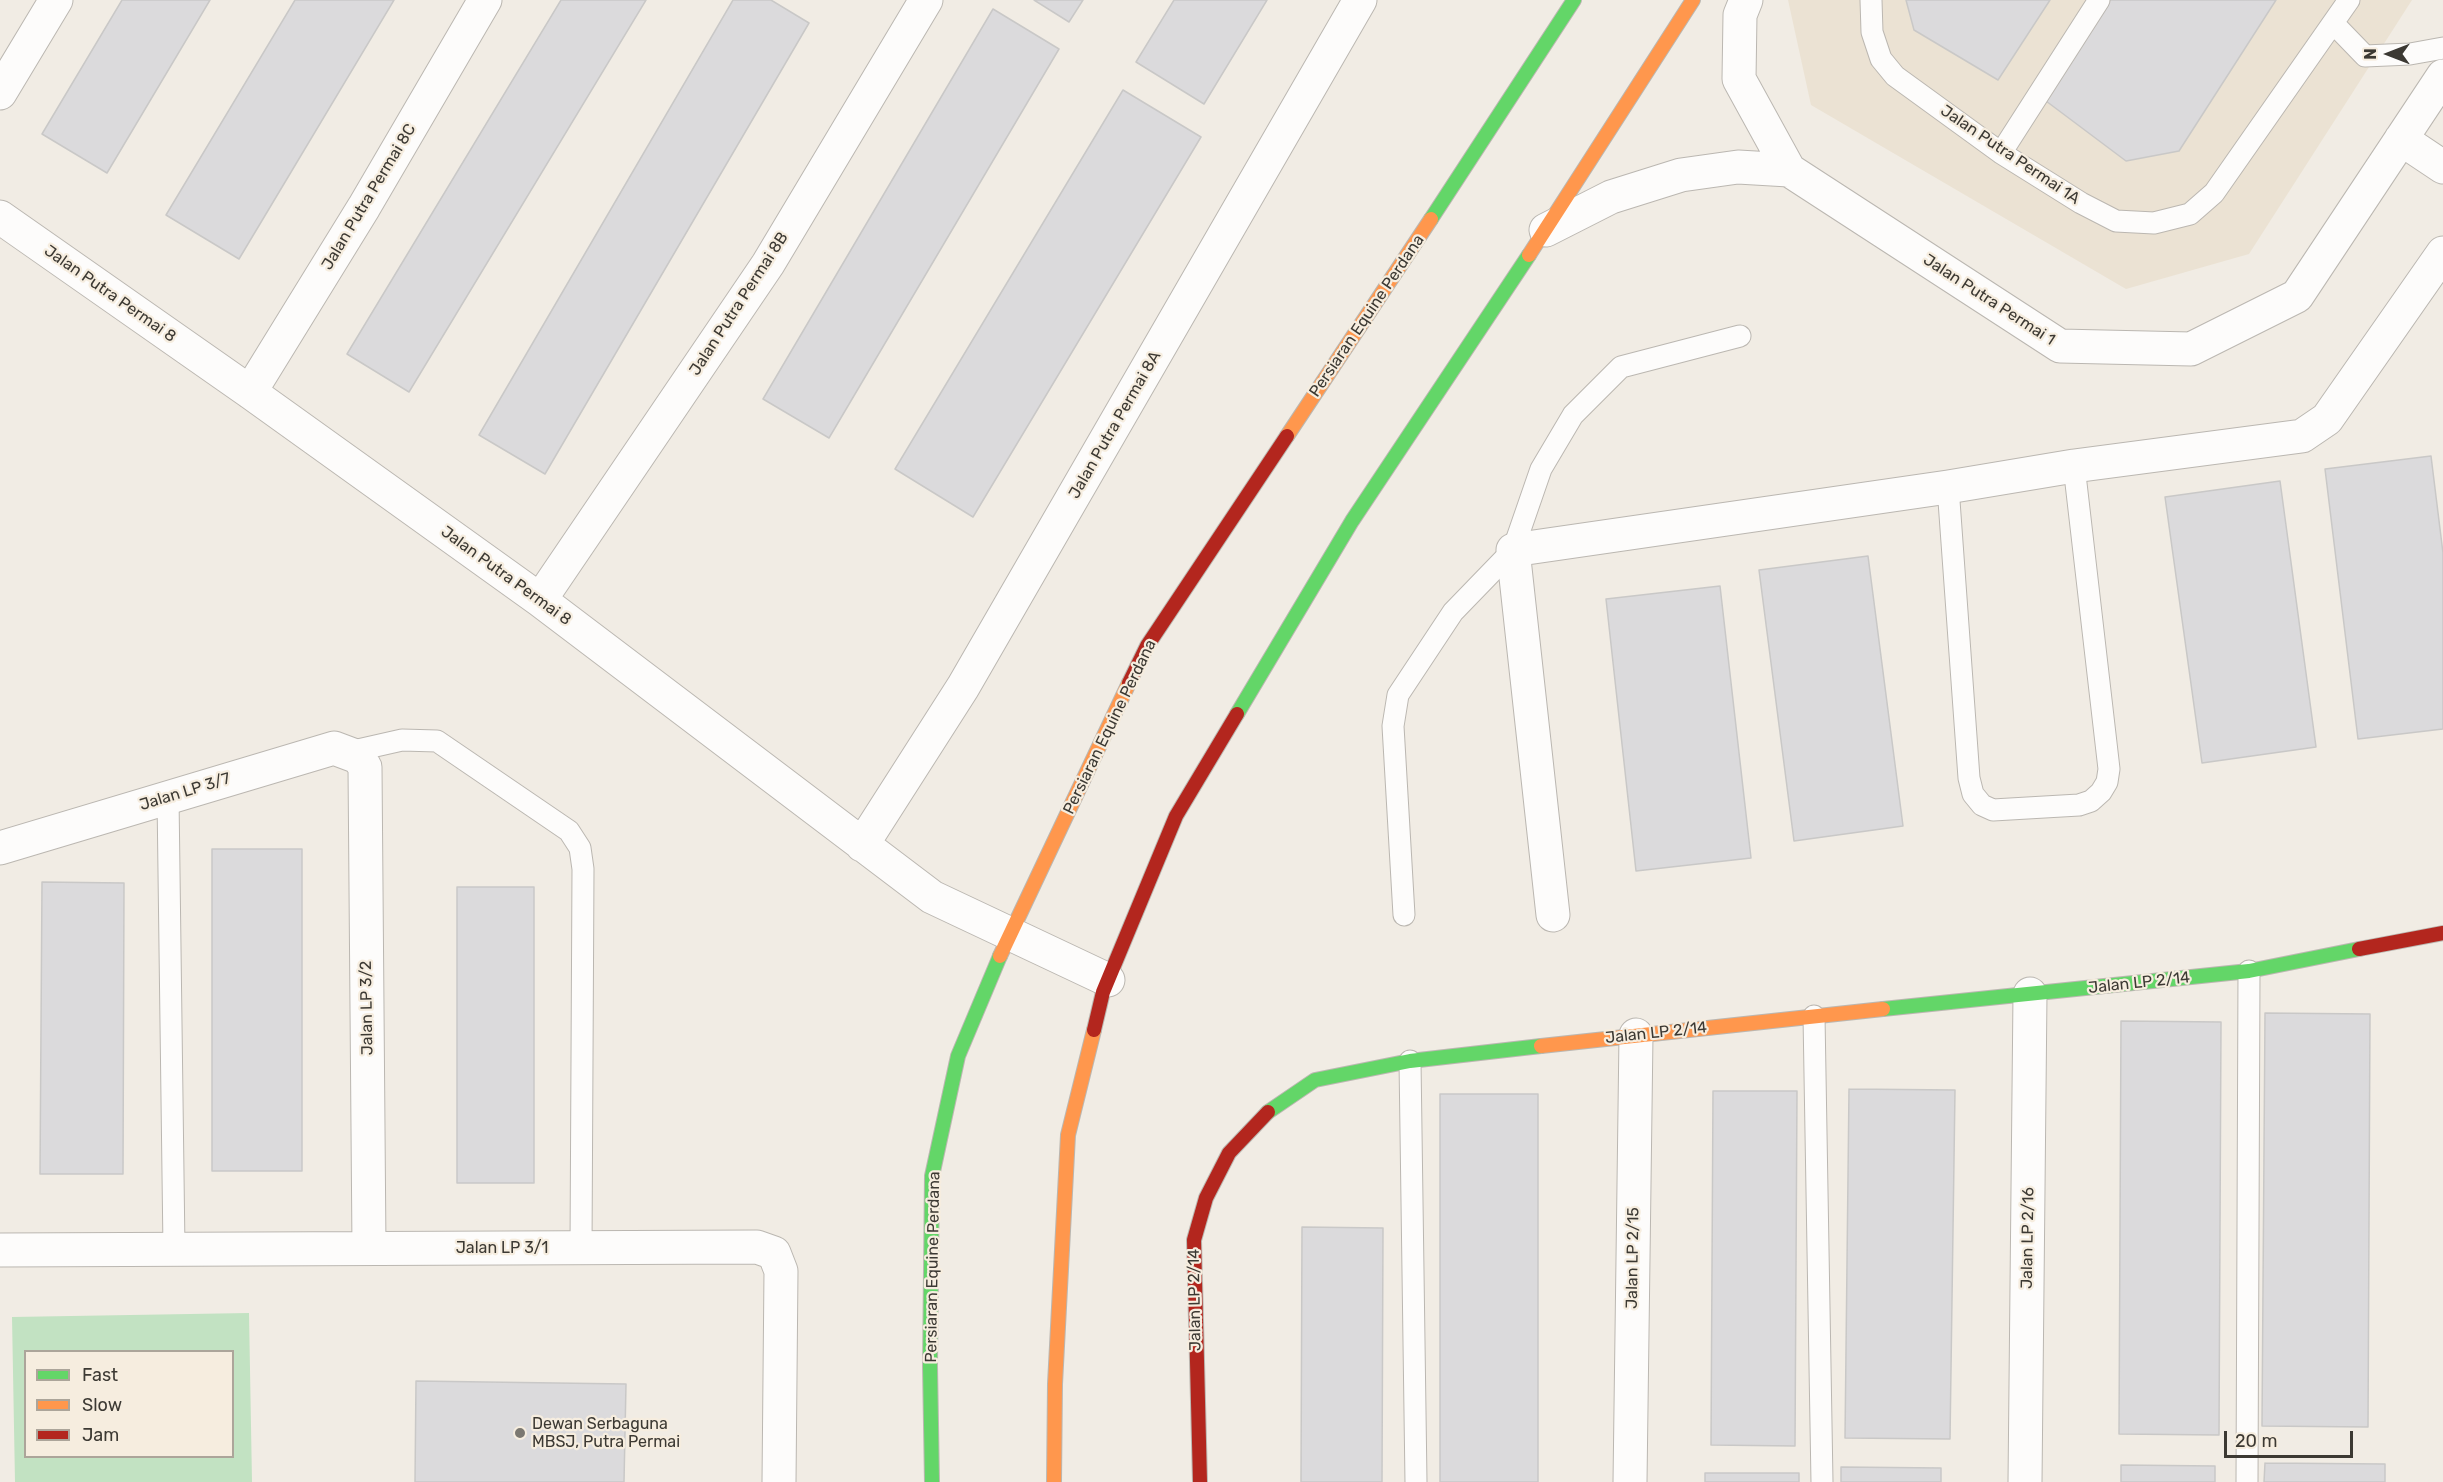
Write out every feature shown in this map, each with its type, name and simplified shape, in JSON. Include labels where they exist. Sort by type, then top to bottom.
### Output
[{"type":"street","points":[[0,93],[56,0]]},
{"type":"street","name":"Jalan Putra Permai 8C","points":[[250,392],[358,217],[485,0]]},
{"type":"street","name":"Jalan Putra Permai 8B","points":[[540,600],[768,264],[926,0]]},
{"type":"street","name":"Jalan Putra Permai 8A","points":[[862,845],[963,687],[1360,0]]},
{"type":"street","name":"Persiaran Equine Perdana","points":[[932,1482],[930,1366],[932,1176],[958,1056],[1010,934],[1147,646],[1400,267],[1574,0]]},
{"type":"street","points":[[1054,1482],[1055,1384],[1068,1135],[1103,992],[1176,816],[1352,521],[1546,230],[1693,0]]},
{"type":"street","name":"Jalan Putra Permai 1","points":[[1746,0],[1740,15],[1739,79],[1789,170],[2060,346],[2191,349],[2297,296],[2443,76]]},
{"type":"street","points":[[2401,139],[2443,167]]},
{"type":"street","name":"Jalan Putra Permai 1","points":[[1546,230],[1611,197],[1681,174],[1738,167],[1789,170]]},
{"type":"street","name":"Jalan Putra Permai 8","points":[[0,217],[250,392],[540,600],[932,897],[1108,980]]},
{"type":"street","points":[[1553,915],[1513,550],[1948,487],[2073,466],[2302,436],[2328,419],[2443,253]]},
{"type":"street","name":"Jalan LP 3/7","points":[[0,848],[334,748],[357,760]]},
{"type":"street","name":"Jalan LP 3/2","points":[[357,760],[369,1248]]},
{"type":"street","name":"Jalan LP 2/14","points":[[1200,1482],[1194,1240],[1206,1198],[1229,1153],[1267,1112],[1315,1080],[1410,1061],[2249,971],[2443,933]]},
{"type":"street","name":"Jalan LP 2/16","points":[[2025,1482],[2030,994]]},
{"type":"street","name":"Jalan LP 2/15","points":[[1630,1482],[1636,1035]]},
{"type":"street","name":"Jalan LP 3/1","points":[[0,1250],[757,1247],[774,1253],[781,1271],[779,1482]]},
{"type":"lane","name":"Jalan Putra Permai 1A","points":[[1871,0],[1872,32],[1881,59],[1895,76],[2001,153],[2081,203],[2116,220],[2154,223],[2190,214],[2214,193],[2349,0]]},
{"type":"lane","points":[[2001,153],[2099,0]]},
{"type":"lane","points":[[2334,24],[2365,56],[2410,54],[2443,48]]},
{"type":"lane","points":[[1404,915],[1393,726],[1398,694],[1453,612],[1513,550],[1541,469],[1574,416],[1621,367],[1740,336]]},
{"type":"lane","points":[[1948,487],[1969,778],[1973,794],[1982,805],[1993,810],[2079,805],[2091,801],[2101,792],[2107,782],[2109,769],[2073,466]]},
{"type":"lane","points":[[357,760],[402,740],[437,741],[569,831],[580,848],[583,869],[581,1248]]},
{"type":"lane","points":[[168,797],[174,1249]]},
{"type":"lane","points":[[2247,1482],[2249,971]]},
{"type":"lane","points":[[1814,1016],[1822,1482]]},
{"type":"lane","points":[[1410,1061],[1416,1482]]},
{"type":"shaded area","points":[[1788,0],[2412,0],[2249,254],[2126,289],[1811,105]]},
{"type":"green space","points":[[249,1313],[252,1482],[15,1482],[12,1317]]},
{"type":"building","points":[[122,0],[210,0],[107,173],[42,134]]},
{"type":"building","points":[[295,0],[394,0],[239,259],[166,215]]},
{"type":"building","points":[[561,0],[646,0],[409,392],[347,354]]},
{"type":"building","points":[[733,0],[771,0],[809,23],[545,474],[479,435]]},
{"type":"building","points":[[1034,0],[1083,0],[1069,22]]},
{"type":"building","points":[[1174,0],[1267,0],[1204,104],[1136,62]]},
{"type":"building","points":[[1906,0],[2050,0],[1998,80],[1914,30]]},
{"type":"building","points":[[2110,0],[2276,0],[2179,151],[2126,161],[2046,101]]},
{"type":"building","points":[[993,9],[1059,49],[829,438],[763,399]]},
{"type":"building","points":[[1123,90],[1201,137],[973,517],[895,469]]},
{"type":"building","points":[[2431,456],[2443,553],[2443,729],[2358,739],[2325,469]]},
{"type":"building","points":[[2280,481],[2316,747],[2202,763],[2165,497]]},
{"type":"building","points":[[1868,556],[1903,826],[1794,841],[1759,570]]},
{"type":"building","points":[[1720,586],[1751,858],[1636,871],[1606,599]]},
{"type":"building","points":[[212,849],[302,849],[302,1171],[212,1171]]},
{"type":"building","points":[[42,882],[124,883],[123,1174],[40,1174]]},
{"type":"building","points":[[457,887],[534,887],[534,1183],[457,1183]]},
{"type":"building","points":[[2265,1013],[2370,1014],[2368,1427],[2262,1426]]},
{"type":"building","points":[[2121,1021],[2221,1022],[2219,1435],[2119,1434]]},
{"type":"building","points":[[1849,1089],[1955,1090],[1950,1439],[1845,1438]]},
{"type":"building","points":[[1713,1091],[1797,1091],[1795,1446],[1711,1445]]},
{"type":"building","points":[[1440,1094],[1538,1094],[1538,1482],[1440,1482]]},
{"type":"building","points":[[1302,1227],[1383,1228],[1382,1482],[1301,1482]]},
{"type":"building","name":"Dewan Serbaguna MBSJ, Putra Permai","points":[[416,1381],[626,1384],[624,1482],[415,1482]]},
{"type":"building","points":[[2265,1463],[2385,1464],[2385,1482],[2264,1482]]},
{"type":"building","points":[[2121,1465],[2215,1466],[2215,1482],[2121,1482]]},
{"type":"building","points":[[1841,1467],[1941,1468],[1941,1482],[1841,1482]]},
{"type":"building","points":[[1705,1473],[1799,1473],[1799,1482],[1705,1482]]},
{"type":"traffic: fast","points":[[1431,219],[1574,0]]},
{"type":"traffic: fast","points":[[1237,714],[1352,521],[1529,255]]},
{"type":"traffic: fast","points":[[1883,1009],[2249,971],[2359,949]]},
{"type":"traffic: fast","points":[[932,1482],[930,1366],[932,1176],[958,1056],[1000,956]]},
{"type":"traffic: fast","points":[[1268,1112],[1315,1080],[1410,1061],[1541,1046]]},
{"type":"traffic: slow","points":[[1529,255],[1693,0]]},
{"type":"traffic: slow","points":[[1287,436],[1431,219]]},
{"type":"traffic: slow","points":[[1000,956],[1129,683]]},
{"type":"traffic: slow","points":[[1541,1046],[1883,1009]]},
{"type":"traffic: slow","points":[[1054,1482],[1055,1384],[1068,1135],[1094,1030]]},
{"type":"traffic: jam","points":[[1129,683],[1147,646],[1287,436]]},
{"type":"traffic: jam","points":[[1094,1030],[1103,992],[1176,816],[1237,714]]},
{"type":"traffic: jam","points":[[2359,949],[2443,933]]},
{"type":"traffic: jam","points":[[1200,1482],[1194,1240],[1206,1198],[1229,1153],[1268,1112]]},
{"type":"place","name":"Dewan Serbaguna MBSJ, Putra Permai","points":[[520,1433]]}]
